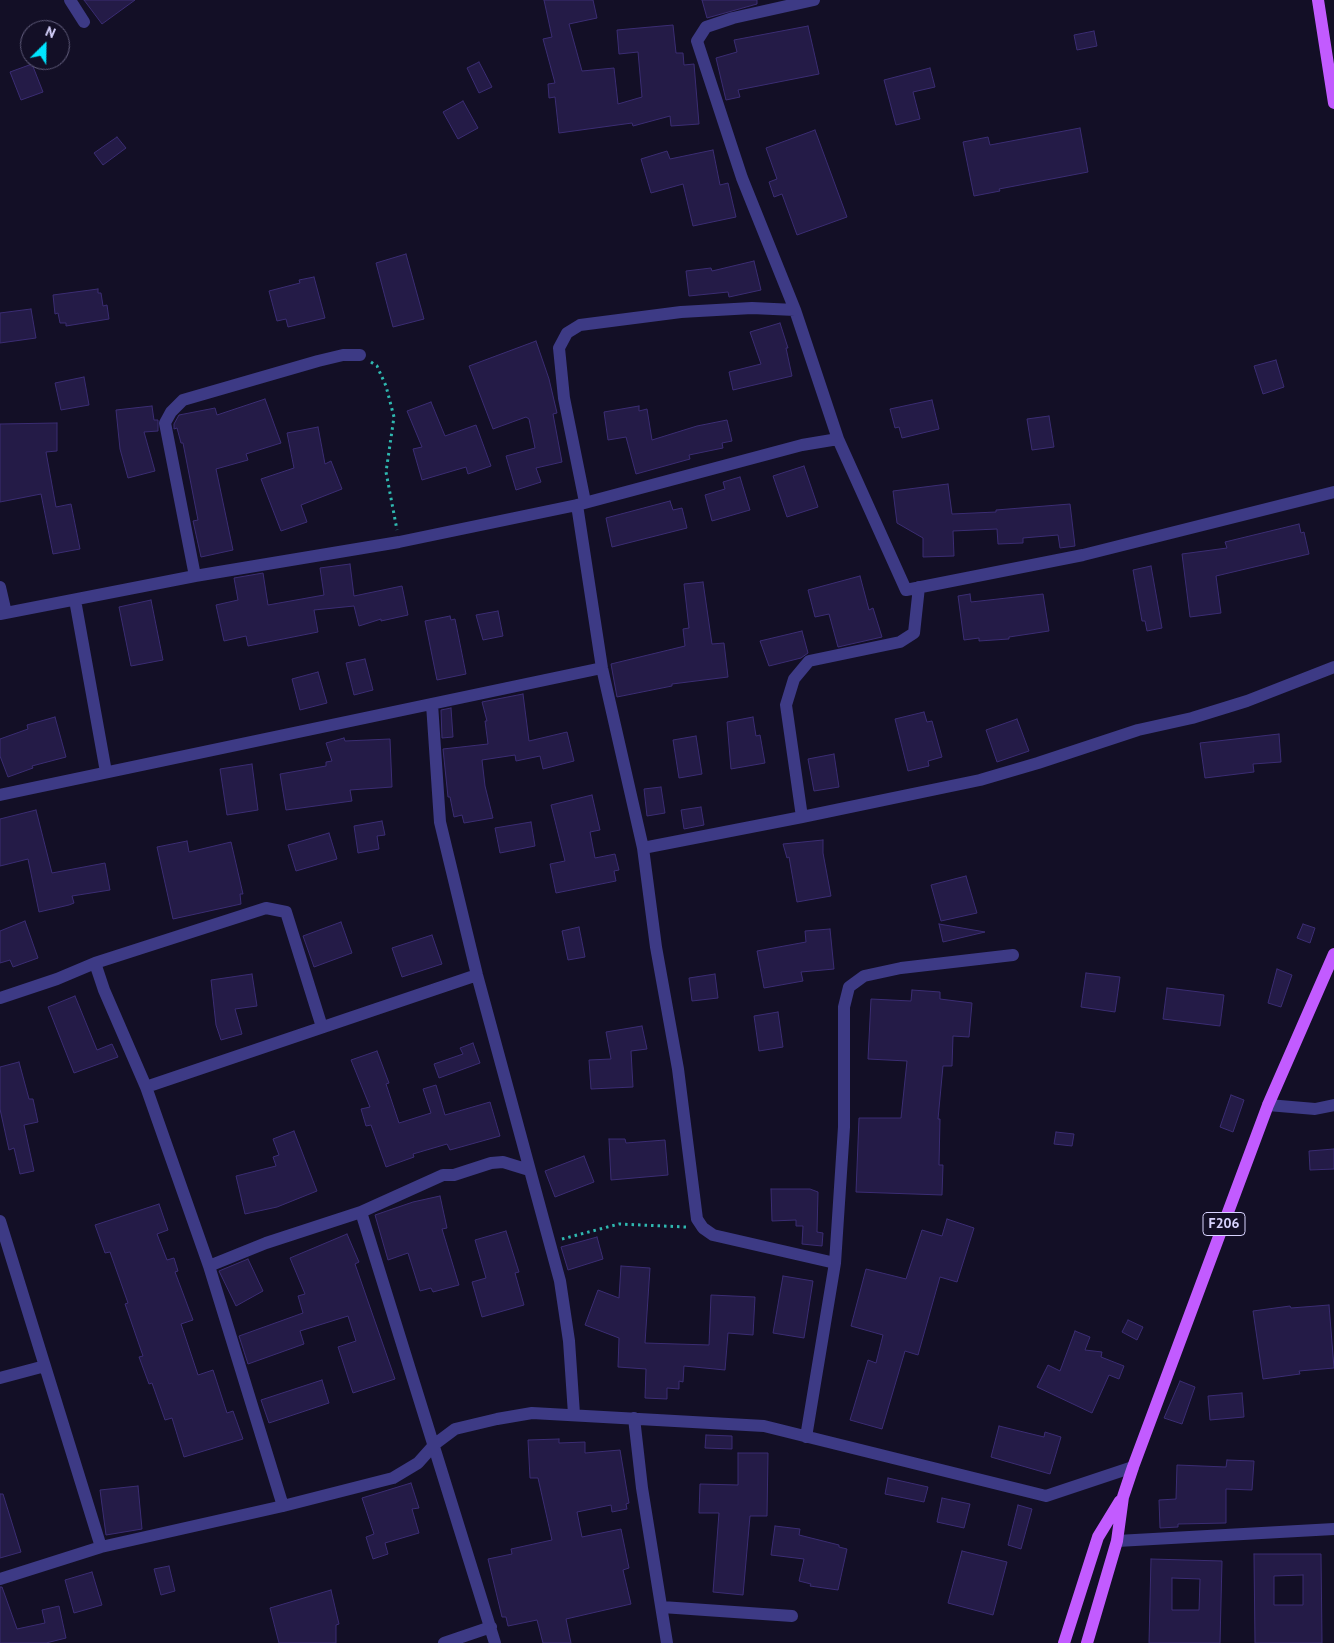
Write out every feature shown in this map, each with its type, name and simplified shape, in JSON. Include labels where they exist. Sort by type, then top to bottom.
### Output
[{"type":"main road","points":[[1318,0],[1334,103]]},
{"type":"main road","name":"F206","points":[[1087,1643],[1117,1541],[1123,1497],[1133,1467],[1268,1105],[1334,954]]},
{"type":"main road","name":"F206","points":[[1064,1643],[1098,1537],[1123,1497]]},
{"type":"street","points":[[70,0],[84,22]]},
{"type":"street","points":[[814,0],[733,18],[706,27],[697,41],[742,178],[796,310],[838,439],[906,590],[1083,555],[1334,492]]},
{"type":"street","points":[[796,310],[752,308],[681,312],[580,325],[568,333],[559,348],[564,398],[581,503],[602,668],[643,848],[656,947],[678,1069],[697,1219],[703,1228],[713,1235],[835,1263]]},
{"type":"street","points":[[195,576],[165,423],[170,412],[183,400],[318,361],[343,355],[360,355]]},
{"type":"street","points":[[0,587],[3,613],[195,576],[400,542],[581,503],[802,445],[838,439]]},
{"type":"street","points":[[802,818],[786,704],[794,679],[809,661],[900,642],[914,633],[919,587]]},
{"type":"street","points":[[75,600],[106,772]]},
{"type":"street","points":[[643,848],[802,818],[980,780],[1138,730],[1192,718],[1247,701],[1334,667]]},
{"type":"street","points":[[0,794],[602,668]]},
{"type":"street","points":[[432,704],[440,822],[477,975],[528,1170],[560,1281],[569,1341],[574,1414]]},
{"type":"street","points":[[0,998],[57,979],[95,963],[266,908],[286,912],[322,1027]]},
{"type":"street","points":[[806,1437],[835,1263],[844,1127],[844,1007],[849,987],[864,976],[901,968],[1013,954]]},
{"type":"street","points":[[95,963],[104,990],[146,1087],[209,1266],[283,1506]]},
{"type":"street","points":[[146,1087],[477,975]]},
{"type":"street","points":[[1268,1105],[1314,1109],[1334,1105]]},
{"type":"street","points":[[209,1266],[266,1243],[361,1212],[443,1175],[454,1174],[490,1163],[503,1162],[528,1170]]},
{"type":"street","points":[[361,1212],[495,1643]]},
{"type":"street","points":[[0,1221],[101,1547]]},
{"type":"street","points":[[0,1378],[45,1366]]},
{"type":"street","points":[[0,1578],[101,1547],[283,1506],[393,1478],[418,1463],[434,1444],[455,1429],[532,1413],[764,1426],[1046,1496],[1133,1467]]},
{"type":"street","points":[[634,1418],[642,1488],[668,1643]]},
{"type":"street","points":[[1117,1541],[1334,1529]]},
{"type":"street","points":[[662,1608],[792,1616]]},
{"type":"street","points":[[444,1643],[491,1627]]},
{"type":"path","points":[[360,355],[377,366],[386,386],[394,417],[386,472],[400,542]]},
{"type":"path","points":[[549,1243],[618,1224],[703,1228]]},
{"type":"building","points":[[84,0],[135,0],[102,24]]},
{"type":"building","points":[[544,0],[593,0],[597,18],[569,24],[582,71],[614,68],[618,104],[642,97],[638,52],[619,54],[617,30],[673,25],[676,53],[683,53],[684,65],[694,64],[699,124],[671,126],[670,116],[633,126],[632,123],[559,133],[555,97],[549,98],[548,84],[555,83],[543,39],[552,37]]},
{"type":"building","points":[[702,0],[757,0],[757,4],[707,18]]},
{"type":"building","points":[[808,26],[819,74],[738,90],[740,97],[726,100],[716,58],[737,52],[734,40]]},
{"type":"building","points":[[1094,31],[1097,46],[1077,50],[1074,35]]},
{"type":"building","points":[[479,62],[492,87],[479,93],[467,68]]},
{"type":"building","points":[[20,68],[20,70],[34,70],[43,92],[21,100],[10,72]]},
{"type":"building","points":[[930,68],[935,87],[913,92],[920,119],[896,125],[884,80]]},
{"type":"building","points":[[463,101],[478,128],[458,139],[443,112]]},
{"type":"building","points":[[1080,128],[1088,172],[999,189],[1000,191],[974,196],[963,142],[988,137],[990,145]]},
{"type":"building","points":[[815,130],[847,217],[797,235],[782,194],[774,197],[769,182],[777,179],[766,148]]},
{"type":"building","points":[[117,137],[126,148],[103,165],[94,153]]},
{"type":"building","points":[[713,150],[720,185],[728,183],[736,217],[693,226],[683,184],[651,193],[641,159],[667,151],[670,159]]},
{"type":"building","points":[[406,254],[424,319],[393,327],[376,263]]},
{"type":"building","points":[[754,261],[761,290],[729,297],[728,292],[689,296],[686,271],[711,268],[712,271]]},
{"type":"building","points":[[314,277],[325,318],[288,327],[286,319],[277,321],[269,291],[300,283],[299,280]]},
{"type":"building","points":[[98,289],[98,293],[101,293],[103,306],[107,305],[109,319],[66,326],[66,323],[60,323],[58,313],[55,314],[53,295]]},
{"type":"building","points":[[31,309],[36,338],[0,343],[0,313]]},
{"type":"building","points":[[780,323],[788,348],[786,348],[792,376],[733,390],[729,372],[761,364],[750,332]]},
{"type":"building","points":[[536,341],[549,379],[557,413],[553,414],[562,462],[536,468],[541,482],[516,490],[506,456],[535,448],[529,419],[526,417],[493,429],[469,366]]},
{"type":"building","points":[[1276,360],[1284,387],[1263,394],[1254,366]]},
{"type":"building","points":[[84,377],[89,405],[61,410],[55,383]]},
{"type":"building","points":[[265,399],[281,443],[246,454],[248,460],[216,469],[233,550],[201,557],[193,521],[198,520],[183,443],[181,443],[177,428],[174,429],[174,424],[179,415],[215,408],[217,415]]},
{"type":"building","points":[[932,400],[939,429],[902,438],[899,427],[895,428],[890,409]]},
{"type":"building","points":[[431,402],[445,436],[476,425],[491,466],[468,474],[466,467],[422,480],[413,449],[422,447],[407,411]]},
{"type":"building","points":[[152,406],[154,420],[158,420],[158,431],[144,432],[155,471],[128,478],[120,449],[116,410]]},
{"type":"building","points":[[639,406],[639,411],[647,409],[652,440],[697,426],[727,420],[732,441],[722,443],[723,448],[689,455],[690,459],[636,474],[626,437],[608,440],[604,412]]},
{"type":"building","points":[[1049,416],[1054,447],[1032,450],[1027,419]]},
{"type":"building","points":[[57,423],[57,451],[46,452],[56,507],[71,504],[80,549],[53,554],[41,494],[0,502],[0,424]]},
{"type":"building","points":[[318,427],[325,464],[331,461],[342,489],[301,505],[307,522],[281,531],[261,479],[294,468],[287,433]]},
{"type":"building","points":[[804,466],[818,507],[787,517],[773,476]]},
{"type":"building","points":[[740,477],[750,510],[712,521],[705,495],[725,489],[723,482]]},
{"type":"building","points":[[948,484],[952,514],[996,512],[996,510],[1070,504],[1075,546],[1060,548],[1058,535],[1023,538],[1023,543],[998,544],[997,529],[953,531],[954,556],[923,557],[923,538],[897,523],[893,491]]},
{"type":"building","points":[[670,501],[673,510],[682,508],[687,528],[612,547],[606,518]]},
{"type":"building","points":[[1299,524],[1301,533],[1304,532],[1309,554],[1216,576],[1221,613],[1190,617],[1182,554],[1227,548],[1225,542]]},
{"type":"building","points":[[350,564],[354,596],[402,586],[408,615],[381,621],[381,619],[359,626],[354,606],[314,610],[318,632],[248,646],[246,636],[224,641],[216,605],[238,600],[234,578],[263,573],[268,605],[324,595],[320,568]]},
{"type":"building","points":[[1151,566],[1162,628],[1147,631],[1145,621],[1142,621],[1133,570]]},
{"type":"building","points":[[860,576],[869,610],[873,608],[882,637],[838,647],[829,614],[815,617],[808,590]]},
{"type":"building","points":[[703,582],[712,644],[724,643],[728,677],[672,684],[672,686],[617,697],[611,664],[685,646],[683,629],[689,628],[684,584]]},
{"type":"building","points":[[970,594],[971,602],[1043,594],[1049,631],[1009,637],[1009,639],[979,641],[979,638],[964,640],[958,596]]},
{"type":"building","points":[[151,600],[163,660],[131,666],[119,607]]},
{"type":"building","points":[[498,611],[503,636],[483,640],[476,615]]},
{"type":"building","points":[[450,616],[451,620],[455,619],[466,674],[437,680],[425,621]]},
{"type":"building","points":[[802,631],[808,653],[801,658],[769,666],[760,641]]},
{"type":"building","points":[[365,659],[373,690],[354,695],[346,663]]},
{"type":"building","points":[[318,672],[327,703],[300,710],[292,679]]},
{"type":"building","points":[[523,694],[529,741],[567,732],[574,761],[543,769],[540,756],[516,761],[515,755],[482,760],[485,786],[493,818],[464,823],[462,815],[454,817],[450,797],[448,797],[443,749],[488,744],[485,721],[487,721],[482,702]]},
{"type":"building","points":[[451,708],[453,737],[442,738],[441,710]]},
{"type":"building","points":[[924,712],[927,722],[932,721],[942,757],[928,761],[929,766],[908,771],[895,719]]},
{"type":"building","points":[[55,717],[66,757],[32,766],[33,768],[8,777],[0,756],[0,739],[28,729],[27,725]]},
{"type":"building","points":[[753,717],[756,736],[760,735],[765,763],[731,769],[727,722]]},
{"type":"building","points":[[1017,719],[1029,751],[997,762],[986,730]]},
{"type":"building","points":[[1279,734],[1281,762],[1253,764],[1254,772],[1205,778],[1200,743]]},
{"type":"building","points":[[696,736],[702,774],[679,778],[673,740]]},
{"type":"building","points":[[344,738],[345,741],[390,739],[392,787],[350,790],[352,801],[286,810],[280,774],[326,766],[326,762],[332,761],[326,743]]},
{"type":"building","points":[[834,754],[839,787],[814,791],[808,759]]},
{"type":"building","points":[[252,764],[258,810],[227,815],[220,769]]},
{"type":"building","points":[[661,787],[665,813],[647,816],[644,789]]},
{"type":"building","points":[[592,795],[600,830],[590,832],[595,858],[615,854],[619,870],[614,871],[616,881],[556,893],[550,864],[565,861],[551,805]]},
{"type":"building","points":[[701,807],[704,825],[684,829],[681,810]]},
{"type":"building","points":[[36,810],[52,873],[105,863],[110,890],[72,896],[74,903],[39,912],[28,859],[0,866],[0,819]]},
{"type":"building","points":[[382,821],[385,835],[377,836],[379,849],[358,853],[354,826]]},
{"type":"building","points":[[531,822],[535,846],[500,853],[495,828]]},
{"type":"building","points":[[329,833],[337,859],[296,871],[288,845]]},
{"type":"building","points":[[823,840],[823,853],[831,896],[797,902],[789,857],[787,858],[783,844]]},
{"type":"building","points":[[187,841],[189,852],[231,842],[243,894],[240,894],[241,904],[173,919],[157,847]]},
{"type":"building","points":[[966,876],[977,913],[941,921],[931,885]]},
{"type":"building","points":[[25,921],[38,958],[13,967],[10,960],[0,963],[0,931]]},
{"type":"building","points":[[341,922],[352,953],[314,967],[303,936]]},
{"type":"building","points":[[939,924],[985,932],[943,942]]},
{"type":"building","points":[[1303,924],[1315,928],[1310,943],[1297,938]]},
{"type":"building","points":[[579,927],[585,957],[568,960],[562,931]]},
{"type":"building","points":[[830,929],[834,969],[801,972],[803,981],[764,988],[757,951],[806,942],[805,931]]},
{"type":"building","points":[[432,935],[442,964],[402,977],[392,948]]},
{"type":"building","points":[[1277,969],[1292,975],[1281,1007],[1268,1003]]},
{"type":"building","points":[[1086,973],[1120,977],[1115,1012],[1081,1007]]},
{"type":"building","points":[[252,974],[257,1006],[235,1009],[242,1034],[221,1040],[216,1025],[211,980]]},
{"type":"building","points":[[715,974],[718,998],[692,1001],[689,978]]},
{"type":"building","points":[[1167,988],[1224,995],[1220,1026],[1163,1019]]},
{"type":"building","points":[[912,990],[940,992],[940,999],[972,1003],[969,1037],[953,1036],[952,1066],[943,1066],[938,1119],[940,1119],[939,1165],[943,1165],[942,1195],[856,1192],[859,1118],[901,1118],[907,1061],[868,1059],[871,999],[911,1001]]},
{"type":"building","points":[[75,996],[97,1050],[112,1044],[118,1057],[74,1073],[48,1007]]},
{"type":"building","points":[[778,1012],[783,1047],[759,1051],[754,1016]]},
{"type":"building","points":[[642,1026],[647,1049],[631,1051],[633,1087],[591,1089],[589,1060],[611,1059],[606,1032]]},
{"type":"building","points":[[473,1043],[480,1063],[439,1078],[434,1064],[463,1054],[460,1048]]},
{"type":"building","points":[[377,1051],[389,1083],[386,1084],[399,1123],[431,1113],[423,1089],[436,1085],[445,1115],[490,1102],[500,1136],[450,1150],[447,1144],[413,1154],[414,1157],[386,1167],[371,1125],[366,1126],[361,1109],[370,1107],[351,1060]]},
{"type":"building","points":[[19,1062],[29,1099],[33,1099],[38,1122],[24,1125],[34,1171],[20,1174],[14,1148],[9,1150],[0,1109],[0,1067]]},
{"type":"building","points":[[1231,1095],[1244,1100],[1233,1132],[1220,1127]]},
{"type":"building","points":[[294,1131],[317,1191],[277,1207],[245,1214],[236,1176],[276,1166],[273,1157],[279,1155],[273,1139]]},
{"type":"building","points":[[1056,1132],[1074,1134],[1072,1146],[1054,1144]]},
{"type":"building","points":[[609,1139],[625,1139],[626,1143],[665,1140],[668,1175],[611,1180]]},
{"type":"building","points":[[1334,1149],[1334,1169],[1310,1170],[1309,1151]]},
{"type":"building","points":[[584,1156],[594,1182],[555,1197],[545,1171]]},
{"type":"building","points":[[771,1189],[810,1189],[818,1192],[817,1232],[823,1233],[822,1246],[802,1244],[803,1226],[796,1226],[796,1220],[772,1221]]},
{"type":"building","points":[[440,1196],[447,1228],[442,1229],[459,1285],[433,1292],[431,1288],[420,1291],[408,1253],[388,1260],[375,1215],[413,1202]]},
{"type":"building","points":[[159,1204],[168,1230],[157,1234],[167,1260],[174,1258],[178,1271],[175,1272],[193,1320],[181,1324],[198,1375],[213,1370],[227,1413],[233,1411],[243,1439],[184,1457],[172,1418],[165,1420],[152,1383],[149,1384],[139,1357],[143,1356],[125,1304],[128,1303],[110,1252],[105,1253],[95,1225]]},
{"type":"building","points":[[947,1219],[974,1228],[957,1282],[940,1277],[918,1355],[905,1351],[882,1429],[850,1420],[868,1360],[876,1363],[883,1335],[851,1326],[866,1269],[906,1279],[922,1230],[942,1236]]},
{"type":"building","points":[[506,1231],[519,1272],[515,1273],[524,1305],[482,1317],[472,1282],[486,1278],[475,1240]]},
{"type":"building","points":[[347,1234],[359,1262],[355,1264],[395,1379],[353,1393],[338,1347],[356,1341],[348,1316],[300,1331],[304,1344],[248,1364],[239,1336],[303,1313],[298,1296],[305,1294],[290,1258]]},
{"type":"building","points":[[597,1237],[603,1259],[568,1270],[561,1247]]},
{"type":"building","points":[[248,1259],[263,1291],[236,1306],[219,1271]]},
{"type":"building","points":[[621,1266],[650,1268],[645,1343],[709,1345],[711,1295],[755,1297],[753,1335],[728,1333],[725,1370],[684,1366],[683,1382],[679,1381],[679,1389],[667,1388],[667,1399],[645,1398],[646,1369],[618,1367],[619,1338],[585,1325],[598,1290],[619,1298]]},
{"type":"building","points":[[783,1276],[813,1281],[804,1338],[773,1333]]},
{"type":"building","points":[[1329,1305],[1334,1368],[1299,1371],[1300,1374],[1263,1379],[1253,1311],[1290,1306],[1291,1308]]},
{"type":"building","points":[[1128,1320],[1143,1327],[1137,1340],[1122,1332]]},
{"type":"building","points":[[1075,1331],[1090,1337],[1085,1350],[1102,1352],[1101,1357],[1124,1366],[1119,1379],[1109,1375],[1092,1413],[1037,1387],[1048,1365],[1060,1371]]},
{"type":"building","points":[[322,1380],[329,1403],[269,1423],[261,1400]]},
{"type":"building","points":[[1180,1381],[1195,1387],[1182,1424],[1164,1418]]},
{"type":"building","points":[[1242,1393],[1244,1417],[1210,1420],[1208,1396]]},
{"type":"building","points":[[999,1426],[1044,1437],[1045,1432],[1061,1437],[1050,1474],[991,1457]]},
{"type":"building","points":[[706,1435],[732,1436],[732,1449],[705,1448]]},
{"type":"building","points":[[559,1439],[559,1443],[585,1442],[585,1453],[620,1450],[629,1503],[626,1504],[627,1509],[612,1512],[611,1505],[577,1512],[582,1537],[621,1529],[629,1568],[623,1570],[631,1604],[566,1619],[571,1643],[543,1643],[537,1620],[508,1626],[506,1617],[502,1617],[488,1559],[512,1554],[511,1549],[552,1540],[538,1478],[530,1478],[528,1440]]},
{"type":"building","points":[[738,1453],[768,1453],[767,1516],[750,1516],[743,1595],[713,1592],[719,1513],[699,1513],[700,1484],[738,1485]]},
{"type":"building","points":[[1227,1460],[1254,1461],[1252,1490],[1226,1489],[1226,1523],[1178,1524],[1178,1527],[1160,1528],[1159,1500],[1176,1499],[1177,1465],[1226,1467]]},
{"type":"building","points":[[888,1478],[928,1487],[924,1502],[885,1494]]},
{"type":"building","points":[[411,1483],[419,1508],[412,1509],[419,1533],[385,1543],[388,1554],[373,1559],[366,1537],[374,1534],[362,1498]]},
{"type":"building","points":[[138,1486],[142,1529],[106,1535],[100,1490]]},
{"type":"building","points":[[0,1494],[3,1494],[21,1552],[0,1558]]},
{"type":"building","points":[[942,1498],[970,1504],[964,1528],[937,1522]]},
{"type":"building","points":[[1018,1505],[1032,1509],[1021,1549],[1008,1545]]},
{"type":"building","points":[[775,1526],[800,1529],[799,1535],[839,1545],[839,1547],[847,1549],[838,1590],[810,1586],[811,1584],[799,1581],[804,1559],[771,1555]]},
{"type":"building","points":[[962,1551],[1007,1562],[993,1615],[948,1603]]},
{"type":"building","points":[[1254,1554],[1321,1554],[1322,1643],[1255,1643]],"holes":[[[1303,1575],[1303,1605],[1274,1605],[1274,1576]]]},
{"type":"building","points":[[1151,1559],[1222,1561],[1220,1643],[1149,1643]],"holes":[[[1172,1578],[1200,1579],[1199,1610],[1172,1610]]]},
{"type":"building","points":[[169,1566],[175,1591],[161,1595],[154,1569]]},
{"type":"building","points":[[92,1572],[102,1605],[74,1613],[65,1580]]},
{"type":"building","points":[[0,1587],[2,1587],[17,1629],[45,1623],[42,1610],[59,1606],[66,1638],[46,1643],[0,1643]]},
{"type":"building","points":[[331,1590],[339,1624],[336,1625],[336,1643],[279,1643],[270,1608]]}]
